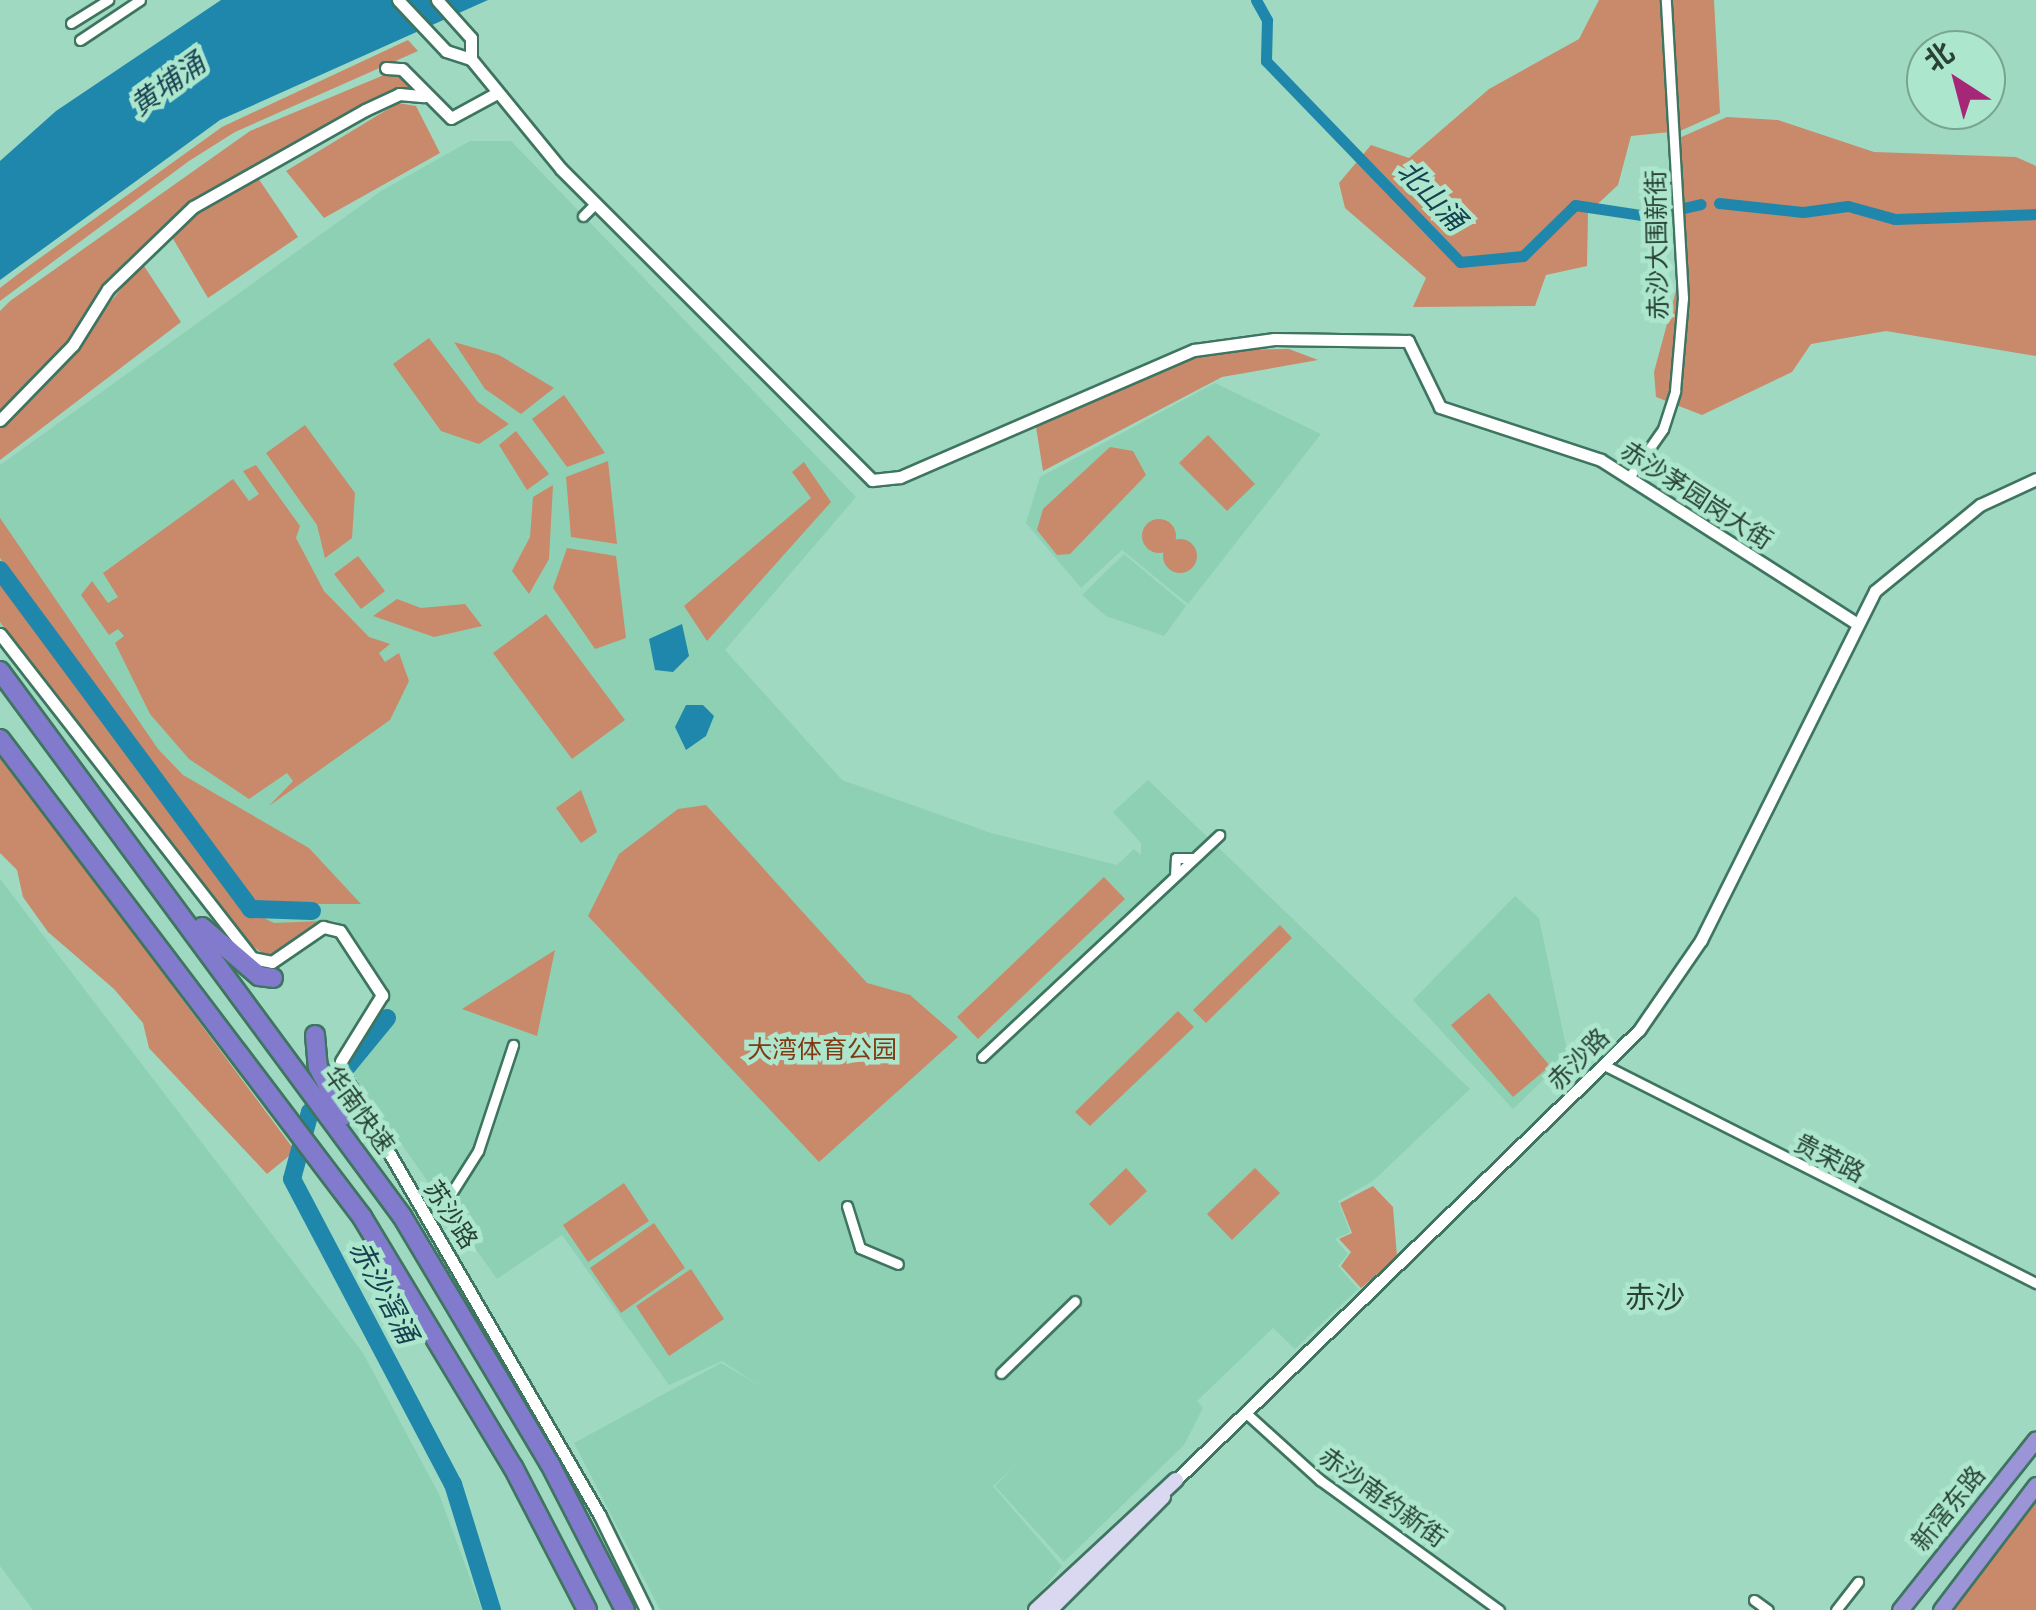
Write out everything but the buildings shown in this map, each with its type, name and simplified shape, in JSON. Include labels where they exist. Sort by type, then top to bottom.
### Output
[{"type":"highway","name":"华南快速","points":[[0,672],[298,1070],[343,1123],[550,1464],[625,1610]]},
{"type":"highway","points":[[0,739],[313,1148],[432,1330],[567,1570],[584,1610]]},
{"type":"highway","points":[[158,884],[230,954],[273,978]]},
{"type":"highway","points":[[314,1042],[343,1123]]},
{"type":"highway","name":"新滘东路","points":[[1900,1610],[2036,1440]]},
{"type":"highway","points":[[1940,1610],[2036,1486]]},
{"type":"main road","points":[[1036,1610],[1176,1480]]},
{"type":"main road","name":"赤沙路","points":[[1050,1610],[1176,1480]]},
{"type":"street","points":[[71,23],[108,0]]},
{"type":"street","points":[[80,40],[140,0]]},
{"type":"street","points":[[398,0],[446,51],[471,59],[595,204],[583,216]]},
{"type":"street","points":[[437,0],[471,38],[471,59]]},
{"type":"street","name":"赤沙大围新街","points":[[1630,476],[1669,410],[1682,298],[1666,0]]},
{"type":"street","points":[[386,68],[402,69],[424,96],[451,118],[498,93]]},
{"type":"street","points":[[0,420],[74,345],[108,289],[193,208],[365,110],[399,94],[424,96]]},
{"type":"street","name":"赤沙茅园岗大街","points":[[595,204],[857,470],[879,482],[1166,359],[1228,342],[1408,341],[1445,410],[1583,452],[1630,476],[1856,623]]},
{"type":"street","name":"赤沙路","points":[[1176,1480],[1606,1066],[1701,940],[1856,623],[1908,559],[1980,505],[2036,478]]},
{"type":"street","name":"苏沙路","points":[[0,634],[252,958],[272,962],[323,927],[340,931],[382,995],[342,1061],[344,1075],[600,1516],[646,1610]]},
{"type":"street","points":[[982,1057],[1219,834]]},
{"type":"street","points":[[445,1203],[478,1151],[513,1045]]},
{"type":"street","name":"贵荣路","points":[[1606,1066],[2036,1283]]},
{"type":"street","points":[[847,1206],[860,1248],[898,1264]]},
{"type":"street","points":[[1001,1374],[1075,1301]]},
{"type":"street","name":"赤沙南约新街","points":[[1246,1413],[1320,1480],[1499,1610]]},
{"type":"street","points":[[1836,1610],[1858,1582]]},
{"type":"street","points":[[1754,1600],[1768,1610]]},
{"type":"shaded area","points":[[470,141],[511,141],[856,497],[725,650],[842,780],[991,833],[1117,865],[1134,849],[1141,855],[1141,843],[1113,812],[1148,780],[1470,1089],[1373,1181],[1338,1201],[1350,1232],[1335,1239],[1348,1254],[1338,1266],[1358,1289],[1295,1349],[1273,1328],[1197,1401],[1203,1408],[1184,1445],[1064,1562],[995,1486],[1016,1465],[993,1486],[1062,1566],[1026,1610],[660,1610],[574,1443],[721,1363],[760,1386],[722,1361],[669,1385],[562,1235],[497,1279],[348,1069],[351,1045],[386,996],[344,929],[336,921],[226,927],[0,626],[0,465],[381,191]]},
{"type":"shaded area","points":[[1215,383],[1321,434],[1188,604],[1122,550],[1081,588],[1026,523],[1040,477]]},
{"type":"shaded area","points":[[1124,554],[1186,606],[1164,636],[1106,616],[1082,595]]},
{"type":"shaded area","points":[[0,879],[363,1353],[439,1494],[482,1610],[33,1610],[0,1566]]},
{"type":"shaded area","points":[[1515,896],[1539,918],[1568,1056],[1513,1109],[1413,1000]]},
{"type":"green space","points":[[1599,0],[1714,0],[1720,113],[1680,131],[1631,136],[1618,185],[1588,213],[1587,266],[1546,275],[1535,306],[1413,307],[1426,278],[1345,208],[1339,183],[1371,145],[1409,158],[1489,89],[1579,39]]},
{"type":"green space","points":[[408,40],[418,51],[235,132],[189,161],[0,301],[0,288],[222,127]]},
{"type":"green space","points":[[396,70],[413,89],[183,210],[127,260],[56,360],[0,412],[0,311],[10,301],[250,131]]},
{"type":"green space","points":[[398,103],[416,106],[440,153],[324,218],[286,171]]},
{"type":"green space","points":[[1727,117],[1778,120],[1874,152],[2016,157],[2036,166],[2036,356],[1886,331],[1811,344],[1792,372],[1702,415],[1656,397],[1654,372],[1684,261],[1679,138]]},
{"type":"green space","points":[[258,178],[298,237],[208,298],[172,237],[192,213]]},
{"type":"green space","points":[[142,263],[181,322],[0,460],[0,423],[40,389]]},
{"type":"green space","points":[[429,338],[478,402],[509,424],[479,444],[441,431],[393,364]]},
{"type":"green space","points":[[454,342],[499,355],[554,388],[521,414],[485,389]]},
{"type":"green space","points":[[1289,349],[1318,360],[1222,377],[1043,471],[1036,427],[1214,350]]},
{"type":"green space","points":[[564,395],[605,453],[567,467],[532,419]]},
{"type":"green space","points":[[305,425],[355,493],[352,538],[325,558],[317,525],[266,453]]},
{"type":"green space","points":[[516,431],[549,474],[527,490],[499,445]]},
{"type":"green space","points":[[1208,435],[1255,484],[1227,511],[1179,463]]},
{"type":"green space","points":[[1110,447],[1133,451],[1146,475],[1070,554],[1057,555],[1037,530],[1043,509]]},
{"type":"green space","points":[[608,461],[617,544],[571,537],[566,477]]},
{"type":"green space","points":[[804,462],[831,502],[707,641],[684,606],[811,498],[792,472]]},
{"type":"green space","points":[[256,465],[300,526],[296,538],[324,591],[369,637],[390,644],[379,653],[385,662],[399,653],[409,681],[390,720],[269,806],[293,781],[287,773],[249,799],[189,759],[150,714],[115,643],[124,636],[118,629],[109,635],[81,595],[92,581],[108,603],[118,597],[103,573],[233,479],[249,501],[259,494],[243,471]]},
{"type":"green space","points":[[553,485],[549,559],[529,594],[512,571],[530,537],[533,497]]},
{"type":"green space","points":[[0,518],[158,749],[183,775],[309,848],[361,904],[255,904],[0,558]]},
{"type":"green space","points":[[1159,519],[1171,524],[1176,536],[1171,548],[1159,553],[1147,548],[1142,536],[1147,524]]},
{"type":"green space","points":[[1180,539],[1192,544],[1197,556],[1192,568],[1180,573],[1168,568],[1163,556],[1168,544]]},
{"type":"green space","points":[[567,548],[616,556],[626,638],[595,649],[553,588]]},
{"type":"green space","points":[[358,556],[385,591],[361,609],[334,574]]},
{"type":"green space","points":[[0,581],[238,905],[274,923],[322,921],[268,958],[228,926],[0,622]]},
{"type":"green space","points":[[397,599],[421,608],[465,604],[482,626],[434,637],[373,616]]},
{"type":"green space","points":[[546,614],[625,720],[572,759],[493,653]]},
{"type":"green space","points":[[0,754],[295,1151],[267,1174],[149,1048],[143,1023],[114,989],[48,932],[23,897],[17,870],[0,853]]},
{"type":"green space","points":[[581,790],[597,832],[581,843],[556,808]]},
{"type":"green space","name":"大湾体育公园","points":[[706,805],[867,983],[910,995],[958,1037],[819,1162],[588,916],[619,854],[678,809]]},
{"type":"green space","points":[[1104,877],[1125,899],[978,1039],[957,1017]]},
{"type":"green space","points":[[1280,925],[1292,938],[1206,1023],[1193,1010]]},
{"type":"green space","points":[[555,950],[537,1036],[462,1009]]},
{"type":"green space","points":[[1489,993],[1550,1066],[1513,1097],[1451,1025]]},
{"type":"green space","points":[[1178,1011],[1194,1027],[1090,1126],[1075,1112]]},
{"type":"green space","points":[[1126,1168],[1147,1191],[1110,1226],[1089,1204]]},
{"type":"green space","points":[[1255,1168],[1280,1193],[1232,1240],[1207,1214]]},
{"type":"green space","points":[[624,1183],[649,1221],[588,1262],[563,1225]]},
{"type":"green space","points":[[1373,1186],[1393,1207],[1397,1257],[1361,1288],[1341,1266],[1351,1252],[1339,1239],[1352,1233],[1340,1203]]},
{"type":"green space","points":[[654,1223],[685,1268],[621,1313],[590,1268]]},
{"type":"green space","points":[[691,1269],[724,1319],[669,1356],[636,1306]]},
{"type":"green space","points":[[2036,1501],[2036,1610],[1952,1610]]},
{"type":"water","name":"黄埔涌","points":[[221,0],[488,0],[220,120],[0,280],[0,161],[56,111]]},
{"type":"water","points":[[682,624],[689,656],[673,672],[655,670],[649,639]]},
{"type":"water","points":[[686,705],[703,705],[714,716],[706,736],[686,750],[675,727]]},
{"type":"waterway","name":"北山涌","points":[[1256,0],[1267,20],[1266,61],[1460,262],[1523,256],[1575,205],[1648,216],[1701,204]]},
{"type":"waterway","name":"北山涌","points":[[1719,203],[1803,212],[1848,206],[1895,219],[2036,214]]},
{"type":"waterway","name":"赤沙滘涌","points":[[0,570],[251,909],[312,911]]},
{"type":"waterway","name":"赤沙滘涌","points":[[387,1018],[310,1112],[292,1179],[453,1484],[492,1610]]},
{"type":"district","name":"赤沙","points":[[1655,1298]]}]
